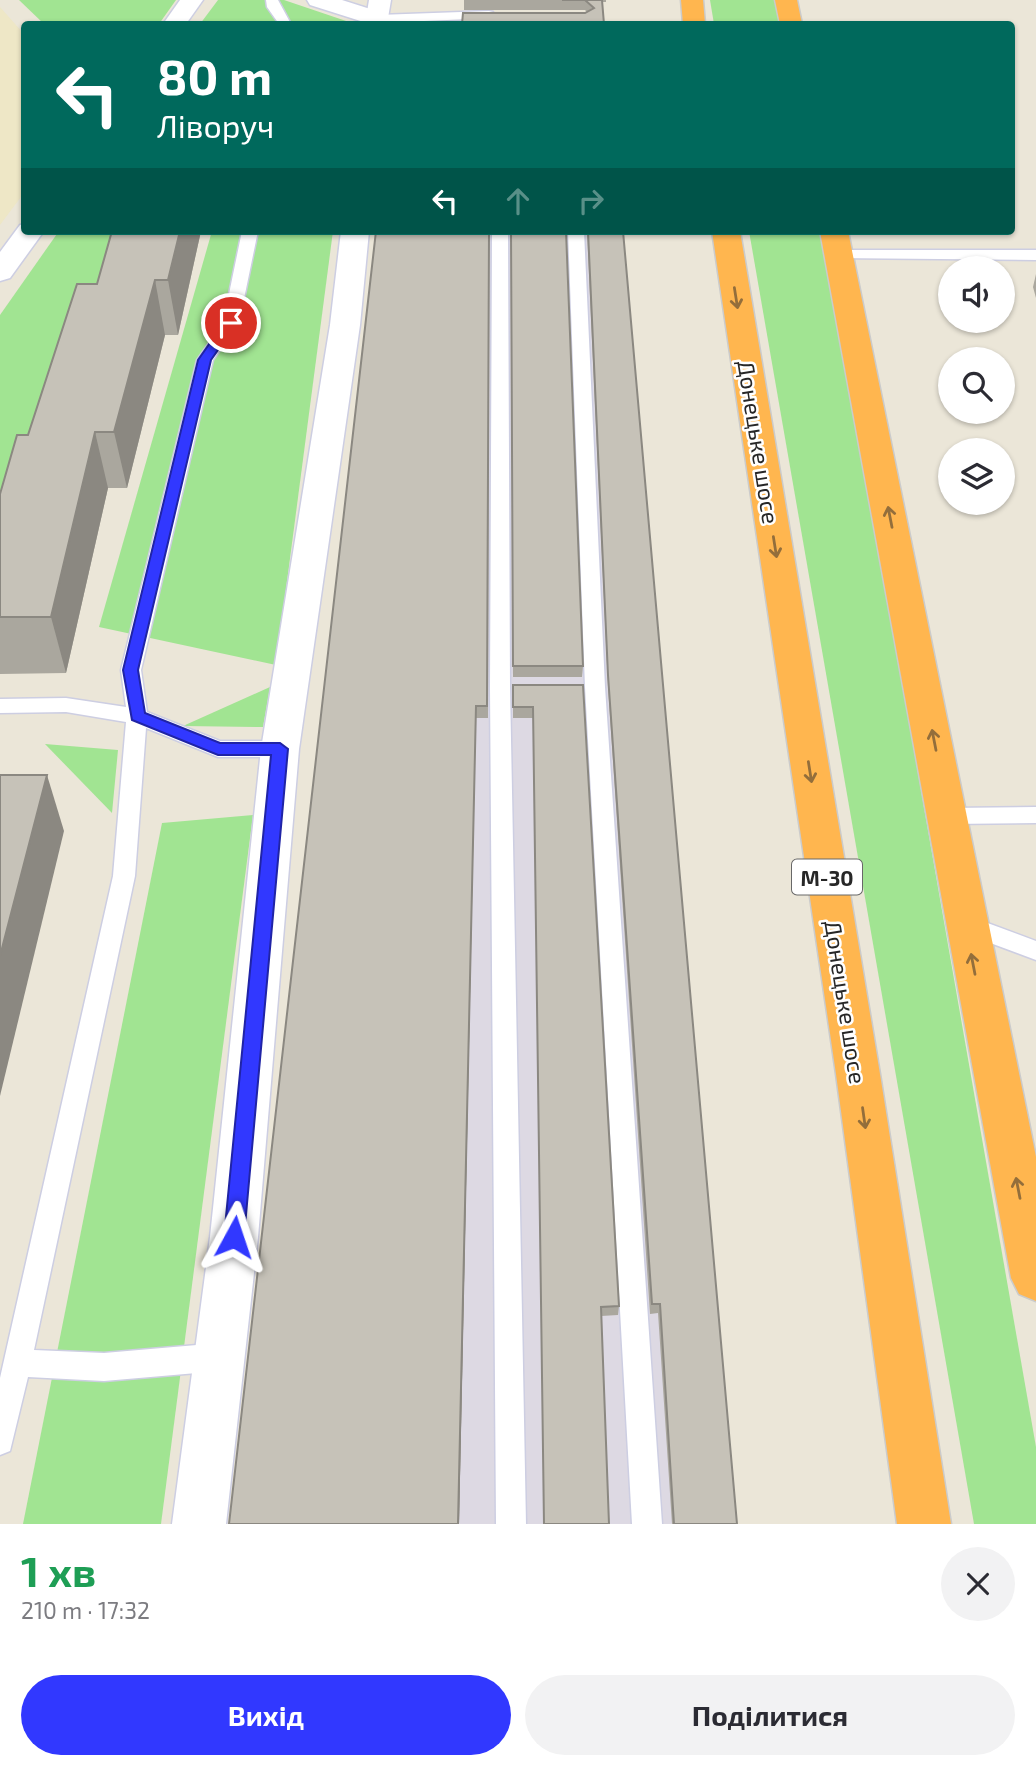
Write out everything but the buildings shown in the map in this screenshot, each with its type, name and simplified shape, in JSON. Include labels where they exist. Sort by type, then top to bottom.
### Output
[{"type":"highway","points":[[692,0],[695,21]]},
{"type":"highway","points":[[786,0],[790,21]]},
{"type":"highway","name":"Донецьке шосе","points":[[727,235],[856,1060],[924,1524]]},
{"type":"highway","points":[[836,243],[948,816],[965,923],[1036,1279]]},
{"type":"street","points":[[176,21],[192,0]]},
{"type":"street","points":[[318,0],[378,14]]},
{"type":"street","points":[[0,272],[27,235]]},
{"type":"street","points":[[199,1524],[234,1237],[280,749],[345,325],[355,235]]},
{"type":"lane","points":[[272,0],[273,7],[283,21]]},
{"type":"lane","points":[[378,14],[500,16]]},
{"type":"lane","points":[[0,1441],[124,876],[137,716],[131,670],[205,360],[231,323],[249,235]]},
{"type":"lane","points":[[500,235],[507,687],[511,1524]]},
{"type":"lane","points":[[576,235],[595,688],[647,1524]]},
{"type":"lane","points":[[836,243],[1036,256]]},
{"type":"lane","points":[[568,687],[595,688]]},
{"type":"lane","points":[[0,706],[66,705],[137,716],[218,749],[280,749]]},
{"type":"lane","points":[[948,816],[1036,815]]},
{"type":"lane","points":[[965,923],[1036,951]]},
{"type":"lane","points":[[19,1363],[104,1367],[220,1357]]},
{"type":"shaded area","points":[[0,7],[21,31],[21,197],[0,225]]},
{"type":"shaded area","points":[[454,235],[621,235],[734,1524],[395,1524]]},
{"type":"green space","points":[[19,0],[176,0],[161,21],[41,21]]},
{"type":"green space","points":[[218,0],[284,0],[346,21],[202,21]]},
{"type":"green space","points":[[710,0],[782,0],[786,21],[714,21]]},
{"type":"green space","points":[[56,235],[119,235],[0,575],[0,315]]},
{"type":"green space","points":[[211,235],[332,235],[276,665],[99,627]]},
{"type":"green space","points":[[750,235],[824,235],[1036,1447],[1036,1524],[974,1524]]},
{"type":"green space","points":[[270,687],[263,727],[183,726]]},
{"type":"green space","points":[[45,744],[118,750],[112,813]]},
{"type":"green space","points":[[253,815],[161,1524],[23,1524],[162,823]]},
{"type":"route","points":[[231,323],[205,360],[131,670],[137,716],[218,749],[280,749],[234,1237]]}]
